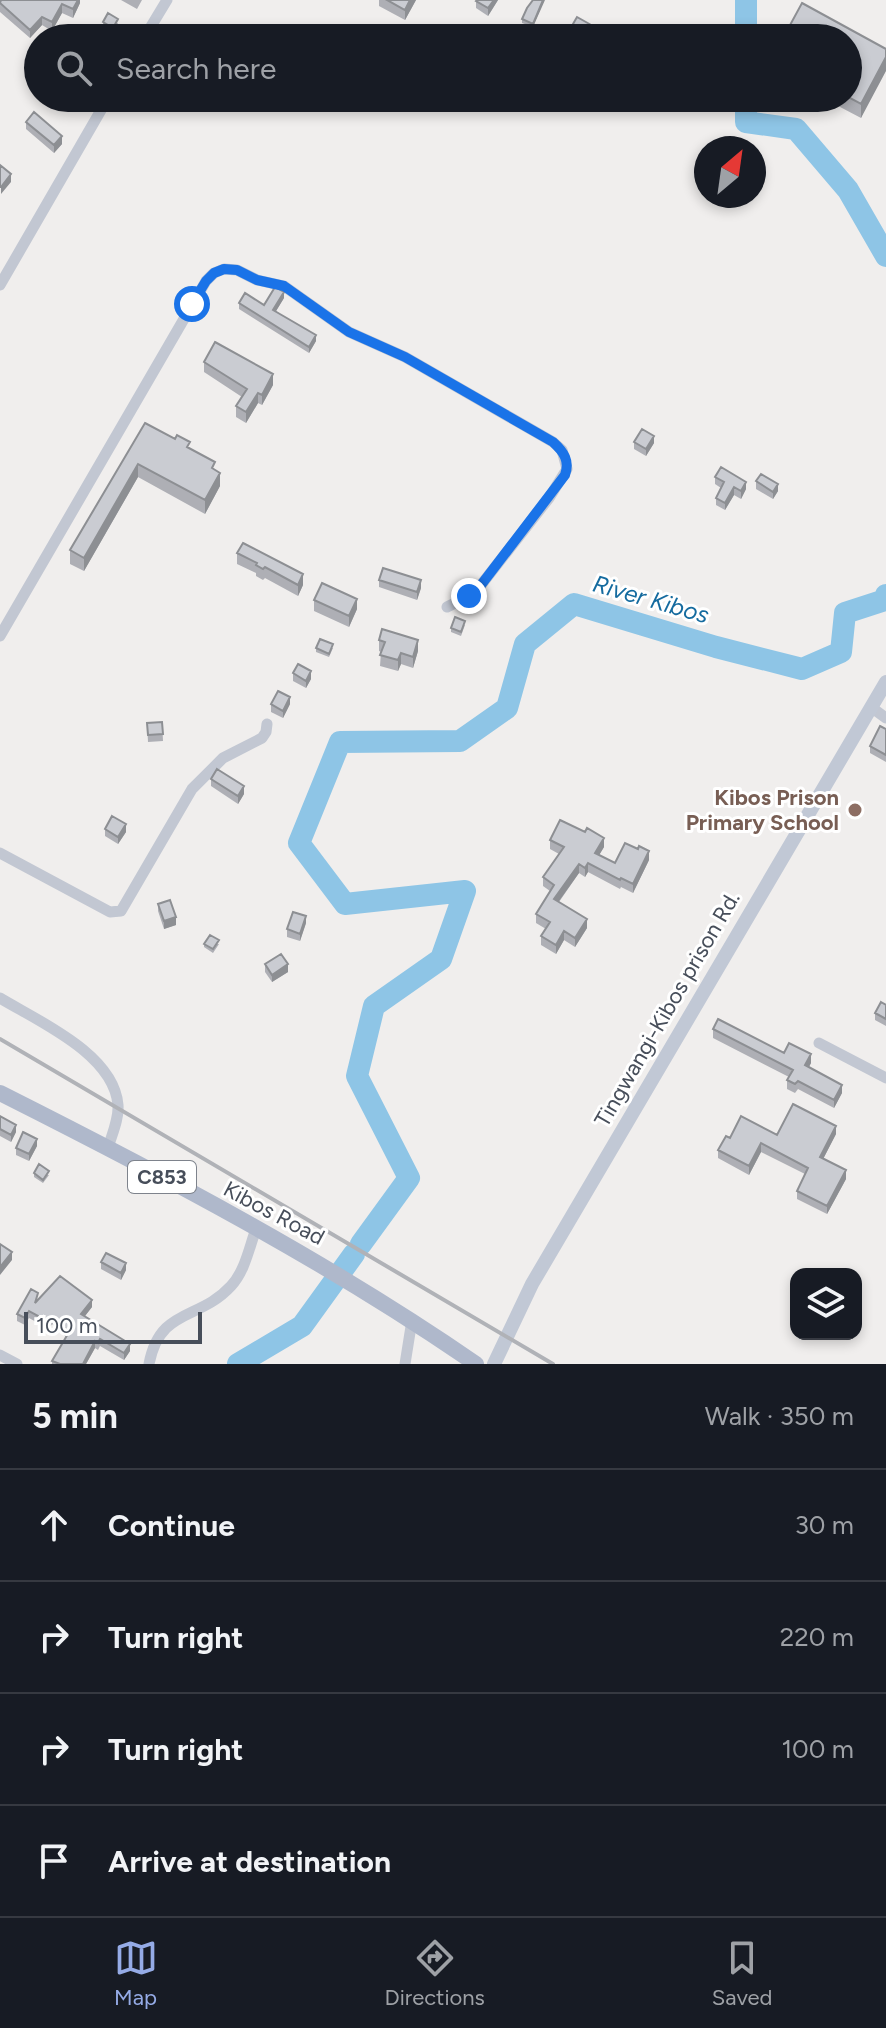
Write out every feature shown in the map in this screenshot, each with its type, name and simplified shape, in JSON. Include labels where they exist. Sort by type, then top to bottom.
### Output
[{"type":"main road","name":"Kibos Road","points":[[0,1093],[323,1265],[476,1364]]},
{"type":"street","points":[[152,24],[167,0]]},
{"type":"street","points":[[0,285],[100,112]]},
{"type":"street","points":[[0,636],[206,281],[224,269],[237,270],[257,280],[284,286],[349,332],[405,357],[562,450],[567,469],[557,486],[481,585],[469,596],[447,607]]},
{"type":"street","name":"Tingwangi-Kibos prison Rd.","points":[[494,1364],[539,1273],[886,682]]},
{"type":"street","points":[[871,707],[886,718]]},
{"type":"street","points":[[0,853],[110,912],[121,911],[192,789],[223,758],[262,738],[267,724]]},
{"type":"street","points":[[0,998],[83,1048],[101,1067],[116,1093],[118,1104],[118,1115],[108,1148]]},
{"type":"street","points":[[819,1043],[886,1078]]},
{"type":"street","points":[[149,1364],[152,1347],[165,1327],[214,1300],[236,1281],[256,1229]]},
{"type":"street","points":[[405,1364],[412,1320]]},
{"type":"street","points":[[0,1355],[17,1364]]},
{"type":"building","points":[[1,0],[78,0],[73,9],[62,4],[52,22],[42,17],[36,24],[24,25],[0,3]]},
{"type":"building","points":[[387,0],[410,0],[405,10]]},
{"type":"building","points":[[477,0],[494,0],[488,8]]},
{"type":"building","points":[[533,0],[543,0],[533,24],[522,19]]},
{"type":"building","points":[[802,3],[840,24],[791,24]]},
{"type":"building","points":[[108,13],[118,19],[115,24],[103,22]]},
{"type":"building","points":[[577,17],[589,24],[573,24]]},
{"type":"building","points":[[862,36],[886,49],[886,57],[862,102]]},
{"type":"building","points":[[34,112],[62,136],[54,145],[26,122]]},
{"type":"building","points":[[0,165],[11,174],[1,187],[0,187]]},
{"type":"building","points":[[275,287],[284,292],[273,310],[316,335],[309,347],[239,303],[245,293],[264,305]]},
{"type":"building","points":[[215,342],[273,374],[262,395],[258,393],[246,412],[236,406],[247,389],[204,362]]},
{"type":"building","points":[[145,423],[175,439],[177,435],[190,442],[187,447],[215,462],[212,468],[220,473],[205,500],[138,464],[84,558],[70,550]]},
{"type":"building","points":[[642,429],[654,436],[646,449],[634,442]]},
{"type":"building","points":[[721,467],[746,482],[741,491],[734,487],[725,503],[716,498],[724,482],[715,477]]},
{"type":"building","points":[[761,474],[778,484],[773,492],[756,481]]},
{"type":"building","points":[[243,543],[303,574],[298,585],[237,553]]},
{"type":"building","points":[[383,568],[421,580],[417,592],[379,580]]},
{"type":"building","points":[[322,583],[357,599],[349,616],[314,600]]},
{"type":"building","points":[[455,617],[465,621],[461,632],[451,628]]},
{"type":"building","points":[[382,629],[418,640],[413,657],[401,653],[398,660],[380,655],[385,642],[379,640]]},
{"type":"building","points":[[320,639],[333,644],[329,654],[316,648]]},
{"type":"building","points":[[298,664],[311,671],[306,681],[293,673]]},
{"type":"building","points":[[278,691],[290,697],[283,711],[271,704]]},
{"type":"building","points":[[162,722],[163,734],[148,735],[147,723]]},
{"type":"building","points":[[880,726],[886,729],[886,755],[870,746]]},
{"type":"building","points":[[217,769],[244,786],[238,796],[211,779]]},
{"type":"building","points":[[112,816],[126,824],[118,837],[105,829]]},
{"type":"building","points":[[560,820],[585,832],[587,828],[604,838],[595,853],[615,863],[625,843],[649,851],[633,884],[588,863],[585,868],[579,864],[554,899],[587,919],[575,938],[564,931],[556,945],[541,936],[550,922],[536,914],[554,885],[543,877],[564,847],[550,840]]},
{"type":"building","points":[[170,900],[176,917],[164,921],[158,904]]},
{"type":"building","points":[[293,912],[306,916],[300,934],[287,929]]},
{"type":"building","points":[[210,935],[219,940],[213,949],[204,944]]},
{"type":"building","points":[[281,954],[288,964],[272,975],[265,964]]},
{"type":"building","points":[[881,1002],[886,1005],[886,1019],[875,1013]]},
{"type":"building","points":[[718,1019],[784,1053],[789,1043],[811,1054],[805,1065],[842,1085],[834,1100],[798,1081],[795,1084],[787,1080],[793,1070],[713,1029]]},
{"type":"building","points":[[793,1104],[836,1126],[820,1157],[846,1170],[827,1206],[797,1191],[808,1168],[761,1143],[749,1166],[718,1150],[726,1136],[730,1138],[741,1116],[777,1135]]},
{"type":"building","points":[[0,1116],[16,1125],[11,1135],[0,1129]]},
{"type":"building","points":[[23,1132],[37,1139],[29,1154],[16,1148]]},
{"type":"building","points":[[39,1164],[49,1171],[43,1180],[34,1173]]},
{"type":"building","points":[[0,1244],[12,1252],[0,1267]]},
{"type":"building","points":[[106,1253],[126,1263],[121,1273],[101,1262]]},
{"type":"building","points":[[60,1276],[92,1300],[81,1314],[130,1344],[124,1353],[100,1339],[98,1343],[95,1341],[83,1364],[52,1361],[69,1332],[52,1317],[49,1322],[29,1311],[25,1318],[17,1314],[31,1289],[38,1293],[35,1303]]},
{"type":"waterway","name":"River Kibos","points":[[746,0],[746,24]]},
{"type":"waterway","name":"River Kibos","points":[[746,112],[746,122],[796,129],[848,190],[886,256]]},
{"type":"waterway","name":"River Kibos","points":[[361,1244],[409,1178],[357,1076],[374,1006],[441,959],[465,891],[345,904],[299,843],[340,742],[460,741],[507,708],[525,644],[574,604],[716,647],[802,669],[841,652],[845,613],[885,600],[886,595]]},
{"type":"waterway","points":[[238,1364],[302,1326],[354,1254]]},
{"type":"railway","points":[[0,1039],[553,1364]]},
{"type":"place","name":"Kibos Prison Primary School","points":[[855,810]]},
{"type":"route","points":[[192,304],[206,281],[224,269],[237,270],[257,280],[284,286],[349,332],[405,357],[562,450],[566,459],[565,475],[481,585],[469,596]]}]
